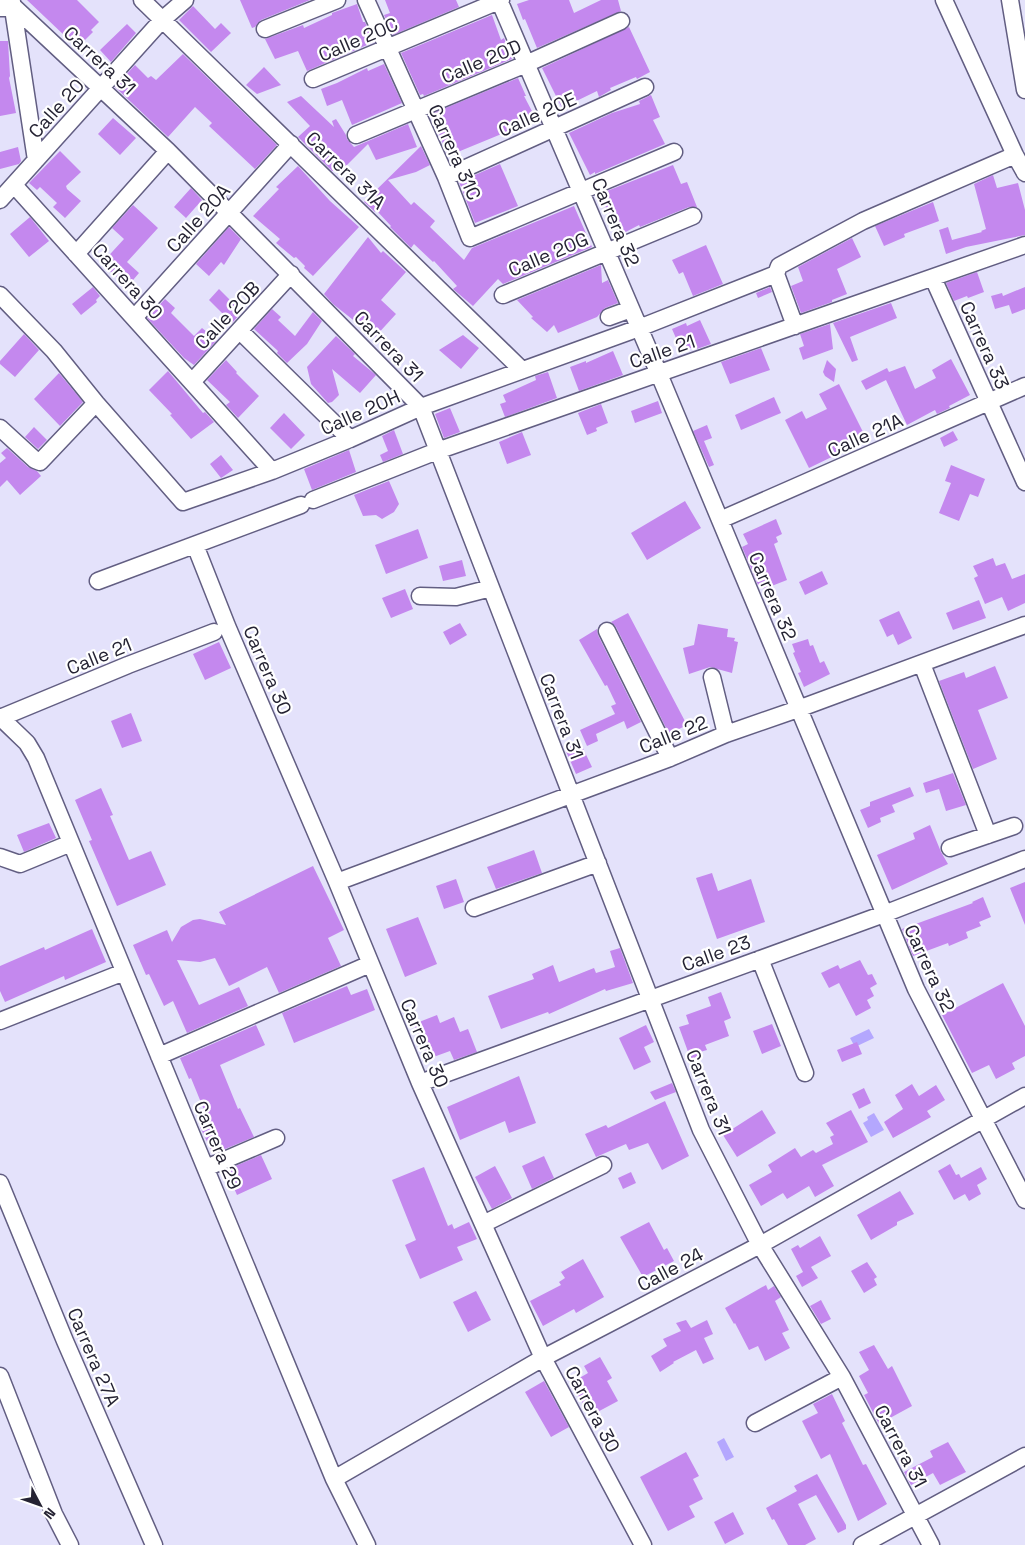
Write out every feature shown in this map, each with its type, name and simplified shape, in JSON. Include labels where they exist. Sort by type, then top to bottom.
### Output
[{"type":"street","name":"Carrera 31A","points":[[142,0],[522,370]]},
{"type":"street","name":"Calle 20","points":[[0,200],[162,20],[185,0]]},
{"type":"street","points":[[265,29],[337,0]]},
{"type":"street","name":"Carrera 31C","points":[[366,0],[414,111],[446,177],[470,238],[581,192]]},
{"type":"street","name":"Calle 20C","points":[[313,79],[500,0]]},
{"type":"street","name":"Carrera 32","points":[[500,0],[659,374],[916,989],[1025,1200]]},
{"type":"street","points":[[944,0],[1025,174]]},
{"type":"street","points":[[1010,0],[1025,90]]},
{"type":"street","points":[[8,5],[36,160]]},
{"type":"street","name":"Carrera 31","points":[[8,5],[168,151],[421,407],[701,1130],[760,1245],[842,1377],[931,1545]]},
{"type":"street","name":"Calle 20D","points":[[356,135],[526,64],[621,21]]},
{"type":"street","name":"Calle 20E","points":[[446,177],[645,87]]},
{"type":"street","name":"Calle 20A","points":[[134,318],[291,144]]},
{"type":"street","points":[[76,254],[168,151]]},
{"type":"street","points":[[581,192],[674,152]]},
{"type":"street","points":[[795,326],[776,274],[779,266],[863,220],[1015,155]]},
{"type":"street","name":"Carrera 30","points":[[14,185],[272,471]]},
{"type":"street","name":"Calle 20G","points":[[503,295],[693,216]]},
{"type":"street","name":"Calle 21","points":[[98,581],[438,451],[1025,245]]},
{"type":"street","name":"Calle 20B","points":[[192,382],[291,274]]},
{"type":"street","name":"Calle 20H","points":[[96,403],[182,502],[272,471],[421,407],[639,328],[776,274]]},
{"type":"street","name":"Carrera 33","points":[[933,278],[1025,482]]},
{"type":"street","points":[[0,295],[54,351],[96,403],[40,462],[2,436]]},
{"type":"street","points":[[609,317],[631,309]]},
{"type":"street","points":[[240,331],[350,439]]},
{"type":"street","name":"Calle 21A","points":[[720,520],[1025,386]]},
{"type":"street","name":"Carrera 30","points":[[195,545],[227,626],[337,882],[420,1083],[483,1224],[544,1358],[642,1545]]},
{"type":"street","points":[[420,596],[456,597],[491,588]]},
{"type":"street","name":"Calle 22","points":[[337,882],[670,758],[726,734],[1025,625]]},
{"type":"street","points":[[607,630],[670,758]]},
{"type":"street","name":"Calle 21","points":[[0,717],[214,632]]},
{"type":"street","points":[[922,664],[988,835]]},
{"type":"street","points":[[712,677],[726,734]]},
{"type":"street","name":"Carrera 29","points":[[0,717],[27,743],[36,758],[334,1479],[367,1545]]},
{"type":"street","points":[[950,848],[1014,826]]},
{"type":"street","points":[[0,857],[20,864],[71,843]]},
{"type":"street","name":"Calle 23","points":[[420,1083],[884,914],[1025,859]]},
{"type":"street","points":[[474,908],[598,863]]},
{"type":"street","points":[[760,959],[805,1073]]},
{"type":"street","points":[[160,1056],[370,964]]},
{"type":"street","points":[[0,1021],[124,972]]},
{"type":"street","name":"Calle 24","points":[[334,1479],[544,1358],[760,1245],[1025,1096]]},
{"type":"street","points":[[206,1168],[276,1138]]},
{"type":"street","points":[[483,1224],[603,1165]]},
{"type":"street","name":"Carrera 27A","points":[[0,1183],[65,1341],[154,1545]]},
{"type":"street","points":[[0,1376],[54,1514],[70,1545]]},
{"type":"street","points":[[755,1423],[842,1377]]},
{"type":"street","points":[[862,1545],[1025,1456]]},
{"type":"shaded area","points":[[869,1029],[874,1038],[855,1047],[850,1038]]},
{"type":"shaded area","points":[[874,1113],[884,1130],[871,1137],[863,1123],[868,1120],[867,1117]]},
{"type":"shaded area","points":[[724,1438],[734,1457],[726,1461],[717,1442]]},
{"type":"building","points":[[27,0],[77,0],[99,22],[91,30],[93,32],[76,49]]},
{"type":"building","points":[[240,0],[310,0],[261,20],[252,28]]},
{"type":"building","points":[[385,0],[456,0],[459,7],[393,35],[384,15],[390,13]]},
{"type":"building","points":[[529,0],[569,0],[574,13],[601,0],[618,0],[621,11],[537,48],[517,4]]},
{"type":"building","points":[[357,4],[363,22],[365,22],[374,42],[307,71],[298,51],[275,59],[265,39],[303,25],[304,28],[332,15],[332,13]]},
{"type":"building","points":[[193,6],[215,29],[221,23],[231,33],[211,52],[179,20]]},
{"type":"building","points":[[492,15],[501,40],[504,38],[512,59],[424,96],[423,94],[420,95],[401,53]]},
{"type":"building","points":[[127,24],[136,33],[111,62],[100,50]]},
{"type":"building","points":[[629,27],[650,72],[637,79],[636,77],[610,88],[611,90],[599,97],[597,91],[562,108],[542,68]]},
{"type":"building","points":[[0,41],[8,41],[9,78],[16,113],[0,116]]},
{"type":"building","points":[[183,54],[277,145],[255,169],[209,126],[212,123],[195,107],[168,137],[115,87],[135,65],[148,78],[151,76],[156,80]]},
{"type":"building","points":[[384,64],[402,103],[352,125],[342,100],[327,106],[321,89],[367,68],[368,71]]},
{"type":"building","points":[[264,67],[281,85],[257,94],[246,85]]},
{"type":"building","points":[[518,78],[526,96],[524,96],[535,117],[516,128],[448,156],[431,114]]},
{"type":"building","points":[[651,95],[660,117],[653,120],[665,144],[590,175],[569,133],[612,113],[640,104],[639,101]]},
{"type":"building","points":[[301,96],[334,127],[332,121],[336,119],[347,139],[354,147],[408,124],[417,147],[376,160],[368,144],[341,171],[332,171],[298,137],[310,126],[287,102]]},
{"type":"building","points":[[113,118],[136,138],[120,155],[98,134]]},
{"type":"building","points":[[421,146],[430,165],[416,172],[388,180],[411,205],[414,202],[435,221],[430,227],[464,260],[472,248],[574,206],[592,247],[503,284],[498,279],[473,306],[453,289],[457,286],[434,261],[414,244],[411,248],[376,210],[375,212],[364,202]]},
{"type":"building","points":[[18,147],[21,161],[19,164],[0,169],[0,152]]},
{"type":"building","points":[[60,151],[81,172],[66,186],[81,201],[65,218],[53,207],[57,203],[40,187],[37,190],[29,183]]},
{"type":"building","points":[[500,164],[518,206],[475,223],[459,182]]},
{"type":"building","points":[[673,165],[681,184],[687,182],[697,207],[689,207],[640,227],[639,225],[620,235],[606,208],[602,193]]},
{"type":"building","points":[[298,166],[330,201],[359,227],[313,276],[296,257],[294,258],[276,243],[280,239],[253,216],[279,189],[276,187]]},
{"type":"building","points":[[993,175],[997,188],[1018,183],[1025,210],[1025,235],[966,247],[946,254],[939,230],[948,227],[952,240],[982,232],[986,229],[974,184]]},
{"type":"building","points":[[191,188],[202,200],[186,218],[174,207]]},
{"type":"building","points":[[933,202],[939,221],[904,234],[905,237],[884,246],[875,226]]},
{"type":"building","points":[[133,205],[158,228],[127,262],[139,273],[128,286],[101,264],[124,239],[112,228]]},
{"type":"building","points":[[30,217],[49,241],[29,257],[10,234]]},
{"type":"building","points":[[229,227],[241,239],[224,265],[221,262],[209,276],[196,264]]},
{"type":"building","points":[[368,237],[381,253],[383,251],[406,272],[381,300],[396,314],[375,337],[333,304],[324,294]]},
{"type":"building","points":[[852,238],[861,257],[837,269],[847,294],[832,300],[832,302],[801,313],[791,286],[803,281],[798,267]]},
{"type":"building","points":[[706,245],[723,284],[693,296],[683,272],[679,274],[672,260]]},
{"type":"building","points":[[601,265],[602,283],[608,280],[618,303],[605,308],[597,317],[558,333],[554,325],[547,332],[531,318],[533,317],[517,300]]},
{"type":"building","points":[[977,272],[984,292],[954,301],[946,283]]},
{"type":"building","points":[[93,287],[100,296],[96,300],[97,302],[81,315],[72,304]]},
{"type":"building","points":[[770,287],[772,292],[758,298],[756,293]]},
{"type":"building","points":[[1025,287],[1025,309],[1012,314],[1009,305],[995,309],[991,296],[1002,293],[1003,296]]},
{"type":"building","points":[[219,289],[242,312],[232,323],[209,300]]},
{"type":"building","points":[[165,299],[175,308],[171,313],[194,336],[202,328],[217,340],[194,365],[184,358],[147,318]]},
{"type":"building","points":[[891,303],[897,318],[850,337],[858,360],[852,362],[833,323]]},
{"type":"building","points":[[272,309],[281,317],[278,320],[295,336],[313,312],[322,321],[307,344],[287,363],[277,353],[278,351],[254,329]]},
{"type":"building","points":[[700,320],[711,344],[697,349],[695,346],[682,352],[672,329],[686,323],[687,326]]},
{"type":"building","points":[[830,324],[833,349],[803,360],[799,348],[804,346],[800,334]]},
{"type":"building","points":[[24,334],[39,350],[15,377],[0,364],[0,361]]},
{"type":"building","points":[[463,335],[479,348],[461,369],[439,350]]},
{"type":"building","points":[[336,336],[355,354],[353,356],[376,375],[360,393],[332,369],[339,395],[332,402],[328,403],[311,384],[307,367]]},
{"type":"building","points":[[761,348],[770,370],[730,384],[721,362]]},
{"type":"building","points":[[613,351],[623,375],[579,391],[570,367],[586,361],[586,363]]},
{"type":"building","points":[[951,359],[970,395],[949,406],[950,408],[937,414],[935,410],[907,425],[886,380],[866,390],[861,381],[887,368],[889,372],[905,366],[915,389],[936,378],[932,370]]},
{"type":"building","points":[[226,360],[259,396],[238,418],[226,405],[230,402],[207,380]]},
{"type":"building","points":[[827,360],[836,369],[834,382],[825,376],[823,372]]},
{"type":"building","points":[[168,371],[203,413],[205,412],[214,422],[191,439],[170,415],[172,414],[149,390]]},
{"type":"building","points":[[548,372],[557,398],[505,417],[500,404],[506,402],[503,395],[536,380],[535,376]]},
{"type":"building","points":[[59,373],[83,402],[60,426],[34,399]]},
{"type":"building","points":[[839,384],[864,434],[839,447],[842,452],[809,468],[785,420],[802,411],[806,419],[827,409],[819,394]]},
{"type":"building","points":[[774,397],[781,413],[741,430],[735,415]]},
{"type":"building","points":[[658,401],[662,413],[635,423],[631,411]]},
{"type":"building","points":[[601,404],[608,423],[596,428],[597,431],[587,435],[578,413]]},
{"type":"building","points":[[450,408],[460,432],[444,438],[435,414]]},
{"type":"building","points":[[284,413],[305,435],[291,449],[270,428]]},
{"type":"building","points":[[707,425],[712,438],[704,441],[714,465],[709,467],[693,431]]},
{"type":"building","points":[[34,427],[47,440],[38,449],[25,437]]},
{"type":"building","points":[[394,430],[403,454],[383,462],[380,455],[388,451],[382,436]]},
{"type":"building","points":[[953,431],[958,440],[944,447],[940,438]]},
{"type":"building","points":[[522,432],[531,455],[507,464],[499,442]]},
{"type":"building","points":[[7,448],[41,476],[20,495],[7,480],[0,487],[0,463],[6,458],[1,453]]},
{"type":"building","points":[[349,450],[356,472],[312,490],[304,469]]},
{"type":"building","points":[[221,455],[233,470],[221,478],[210,464]]},
{"type":"building","points":[[951,465],[985,479],[978,497],[970,494],[959,521],[939,513],[951,483],[945,481]]},
{"type":"building","points":[[389,481],[399,504],[394,512],[382,519],[376,515],[363,516],[354,495]]},
{"type":"building","points":[[685,501],[701,528],[647,560],[631,533]]},
{"type":"building","points":[[776,519],[782,534],[776,537],[778,542],[774,544],[787,580],[764,589],[762,584],[758,585],[742,547],[748,544],[743,534]]},
{"type":"building","points":[[418,529],[428,558],[386,574],[375,545]]},
{"type":"building","points":[[993,558],[996,566],[1005,563],[1012,579],[1025,574],[1025,603],[1008,611],[1002,597],[985,604],[974,578],[978,576],[973,566]]},
{"type":"building","points":[[462,560],[466,576],[443,581],[439,566]]},
{"type":"building","points":[[822,571],[828,584],[805,595],[799,582]]},
{"type":"building","points":[[405,589],[413,609],[391,618],[382,598]]},
{"type":"building","points":[[979,600],[986,618],[953,630],[946,613]]},
{"type":"building","points":[[899,611],[912,638],[898,645],[893,634],[887,637],[879,620]]},
{"type":"building","points":[[628,613],[687,725],[669,734],[616,627],[611,622]]},
{"type":"building","points":[[460,623],[467,635],[450,645],[443,632]]},
{"type":"building","points":[[698,624],[728,629],[727,637],[735,638],[734,641],[738,642],[732,673],[710,667],[689,674],[683,648],[694,645]]},
{"type":"building","points":[[597,629],[598,635],[641,722],[627,729],[624,721],[596,734],[598,741],[587,746],[580,730],[615,714],[611,706],[616,704],[607,685],[605,686],[579,640]]},
{"type":"building","points":[[808,639],[810,646],[813,645],[820,663],[824,661],[830,674],[804,687],[798,673],[801,672],[793,653],[795,652],[792,644]]},
{"type":"building","points":[[219,642],[231,668],[205,680],[193,654]]},
{"type":"building","points":[[995,666],[1008,698],[978,710],[997,759],[973,769],[939,681],[964,672],[966,678]]},
{"type":"building","points":[[131,713],[142,741],[122,748],[111,721]]},
{"type":"building","points":[[580,742],[592,767],[576,774],[565,749]]},
{"type":"building","points":[[953,773],[966,805],[946,811],[939,789],[926,793],[923,783]]},
{"type":"building","points":[[910,787],[914,796],[892,805],[895,812],[880,818],[881,822],[868,828],[860,810],[870,806],[870,802]]},
{"type":"building","points":[[101,788],[113,815],[110,816],[129,860],[151,851],[166,885],[117,906],[89,841],[92,840],[75,800]]},
{"type":"building","points":[[49,823],[56,838],[24,852],[17,835]]},
{"type":"building","points":[[930,825],[948,864],[892,890],[877,855],[915,839],[913,833]]},
{"type":"building","points":[[534,850],[542,873],[496,889],[487,867]]},
{"type":"building","points":[[313,866],[344,930],[328,938],[341,966],[279,993],[267,967],[229,986],[215,958],[200,962],[177,960],[199,1005],[239,987],[248,1006],[187,1033],[173,1001],[164,1006],[149,974],[146,975],[133,945],[167,930],[172,942],[181,927],[193,920],[200,919],[226,925],[219,912]]},
{"type":"building","points":[[712,873],[718,891],[751,879],[765,922],[717,939],[696,878]]},
{"type":"building","points":[[456,879],[464,902],[444,909],[436,886]]},
{"type":"building","points":[[1025,882],[1025,925],[1010,888]]},
{"type":"building","points":[[983,897],[991,917],[979,922],[981,926],[966,932],[968,938],[949,946],[948,943],[913,956],[902,929],[973,903]]},
{"type":"building","points":[[418,917],[437,964],[405,977],[386,929]]},
{"type":"building","points":[[92,929],[106,962],[65,980],[64,976],[5,1002],[0,991],[0,966],[44,947],[45,950]]},
{"type":"building","points":[[620,948],[633,983],[606,991],[605,989],[549,1014],[548,1012],[501,1029],[488,996],[534,979],[532,974],[553,965],[559,982],[594,968],[596,973],[615,967],[610,951]]},
{"type":"building","points":[[860,960],[868,975],[872,974],[877,984],[870,988],[874,996],[867,1000],[871,1008],[856,1016],[839,983],[829,988],[821,973],[838,965],[840,969]]},
{"type":"building","points":[[1003,983],[1025,1026],[1025,1056],[1012,1063],[1015,1069],[996,1079],[989,1065],[972,1073],[942,1015]]},
{"type":"building","points":[[347,986],[351,995],[367,989],[375,1010],[294,1043],[282,1013]]},
{"type":"building","points":[[721,992],[731,1018],[724,1021],[729,1036],[705,1045],[707,1050],[700,1052],[702,1056],[691,1060],[679,1027],[689,1024],[686,1015],[711,1006],[708,997]]},
{"type":"building","points":[[437,1015],[440,1023],[454,1017],[460,1032],[468,1029],[477,1052],[454,1060],[450,1051],[428,1059],[414,1024]]},
{"type":"building","points":[[772,1024],[781,1046],[762,1054],[753,1031]]},
{"type":"building","points":[[256,1025],[265,1045],[220,1065],[238,1109],[240,1108],[254,1137],[213,1154],[200,1127],[209,1122],[191,1078],[189,1079],[180,1058]]},
{"type":"building","points":[[646,1025],[654,1042],[644,1047],[651,1062],[634,1070],[619,1038]]},
{"type":"building","points":[[857,1042],[862,1054],[842,1062],[837,1050]]},
{"type":"building","points":[[519,1076],[536,1123],[509,1133],[505,1121],[460,1140],[447,1107]]},
{"type":"building","points":[[672,1083],[676,1092],[655,1100],[650,1092]]},
{"type":"building","points":[[912,1084],[919,1096],[936,1085],[945,1100],[927,1111],[931,1117],[893,1138],[884,1122],[903,1109],[895,1095]]},
{"type":"building","points":[[864,1088],[871,1103],[859,1109],[852,1094]]},
{"type":"building","points":[[665,1101],[689,1156],[662,1170],[648,1143],[629,1150],[626,1144],[596,1157],[585,1134],[606,1125],[608,1128]]},
{"type":"building","points":[[762,1110],[776,1133],[737,1157],[723,1135]]},
{"type":"building","points":[[851,1110],[868,1142],[822,1165],[834,1186],[815,1197],[809,1186],[787,1199],[783,1193],[761,1206],[749,1185],[772,1172],[768,1165],[795,1148],[801,1157],[813,1150],[816,1153],[833,1144],[830,1137],[834,1135],[826,1123]]},
{"type":"building","points":[[261,1155],[272,1179],[237,1195],[226,1170]]},
{"type":"building","points":[[544,1156],[554,1178],[532,1189],[522,1166]]},
{"type":"building","points":[[950,1164],[956,1175],[959,1174],[961,1178],[981,1167],[987,1179],[977,1185],[981,1194],[969,1201],[965,1194],[954,1200],[938,1171]]},
{"type":"building","points":[[495,1166],[512,1198],[492,1209],[475,1177]]},
{"type":"building","points":[[424,1167],[448,1226],[452,1224],[454,1229],[469,1222],[477,1239],[457,1247],[463,1260],[420,1279],[405,1245],[416,1240],[392,1180]]},
{"type":"building","points":[[631,1172],[636,1183],[623,1189],[618,1178]]},
{"type":"building","points":[[900,1191],[914,1214],[897,1222],[897,1225],[871,1240],[857,1215]]},
{"type":"building","points":[[649,1222],[664,1250],[667,1248],[674,1261],[643,1277],[620,1237]]},
{"type":"building","points":[[820,1236],[831,1256],[811,1267],[818,1278],[802,1287],[796,1276],[803,1272],[791,1249],[798,1245],[800,1248]]},
{"type":"building","points":[[583,1259],[604,1297],[576,1313],[574,1309],[543,1326],[530,1301],[561,1285],[559,1282],[565,1278],[561,1272]]},
{"type":"building","points":[[867,1262],[877,1277],[874,1279],[877,1285],[864,1293],[851,1271]]},
{"type":"building","points":[[766,1285],[768,1290],[774,1286],[781,1297],[775,1301],[789,1330],[782,1333],[790,1348],[765,1361],[758,1346],[749,1350],[725,1308]]},
{"type":"building","points":[[476,1291],[491,1320],[468,1332],[453,1302]]},
{"type":"building","points":[[821,1300],[831,1319],[821,1324],[810,1306]]},
{"type":"building","points":[[686,1320],[691,1328],[707,1320],[713,1334],[704,1338],[714,1359],[703,1364],[696,1350],[673,1362],[660,1372],[651,1356],[667,1346],[663,1339],[681,1331],[676,1323]]},
{"type":"building","points":[[874,1345],[888,1369],[892,1366],[912,1406],[879,1424],[864,1395],[868,1393],[859,1376],[869,1370],[859,1352]]},
{"type":"building","points":[[600,1357],[612,1378],[607,1381],[618,1401],[590,1416],[571,1383],[588,1373],[584,1366]]},
{"type":"building","points":[[544,1381],[569,1427],[551,1437],[525,1392]]},
{"type":"building","points":[[832,1394],[845,1421],[842,1423],[863,1465],[866,1464],[887,1504],[858,1521],[830,1454],[821,1459],[802,1421],[818,1413],[813,1404]]},
{"type":"building","points":[[948,1442],[966,1472],[940,1485],[933,1473],[911,1485],[904,1472],[933,1457],[930,1451]]},
{"type":"building","points":[[686,1452],[699,1476],[693,1479],[703,1499],[689,1506],[695,1517],[668,1531],[640,1477]]},
{"type":"building","points":[[817,1474],[846,1525],[846,1529],[838,1533],[816,1495],[798,1504],[816,1539],[805,1545],[788,1545],[766,1508],[797,1491],[794,1486]]},
{"type":"building","points":[[733,1512],[744,1534],[725,1544],[714,1522]]}]
